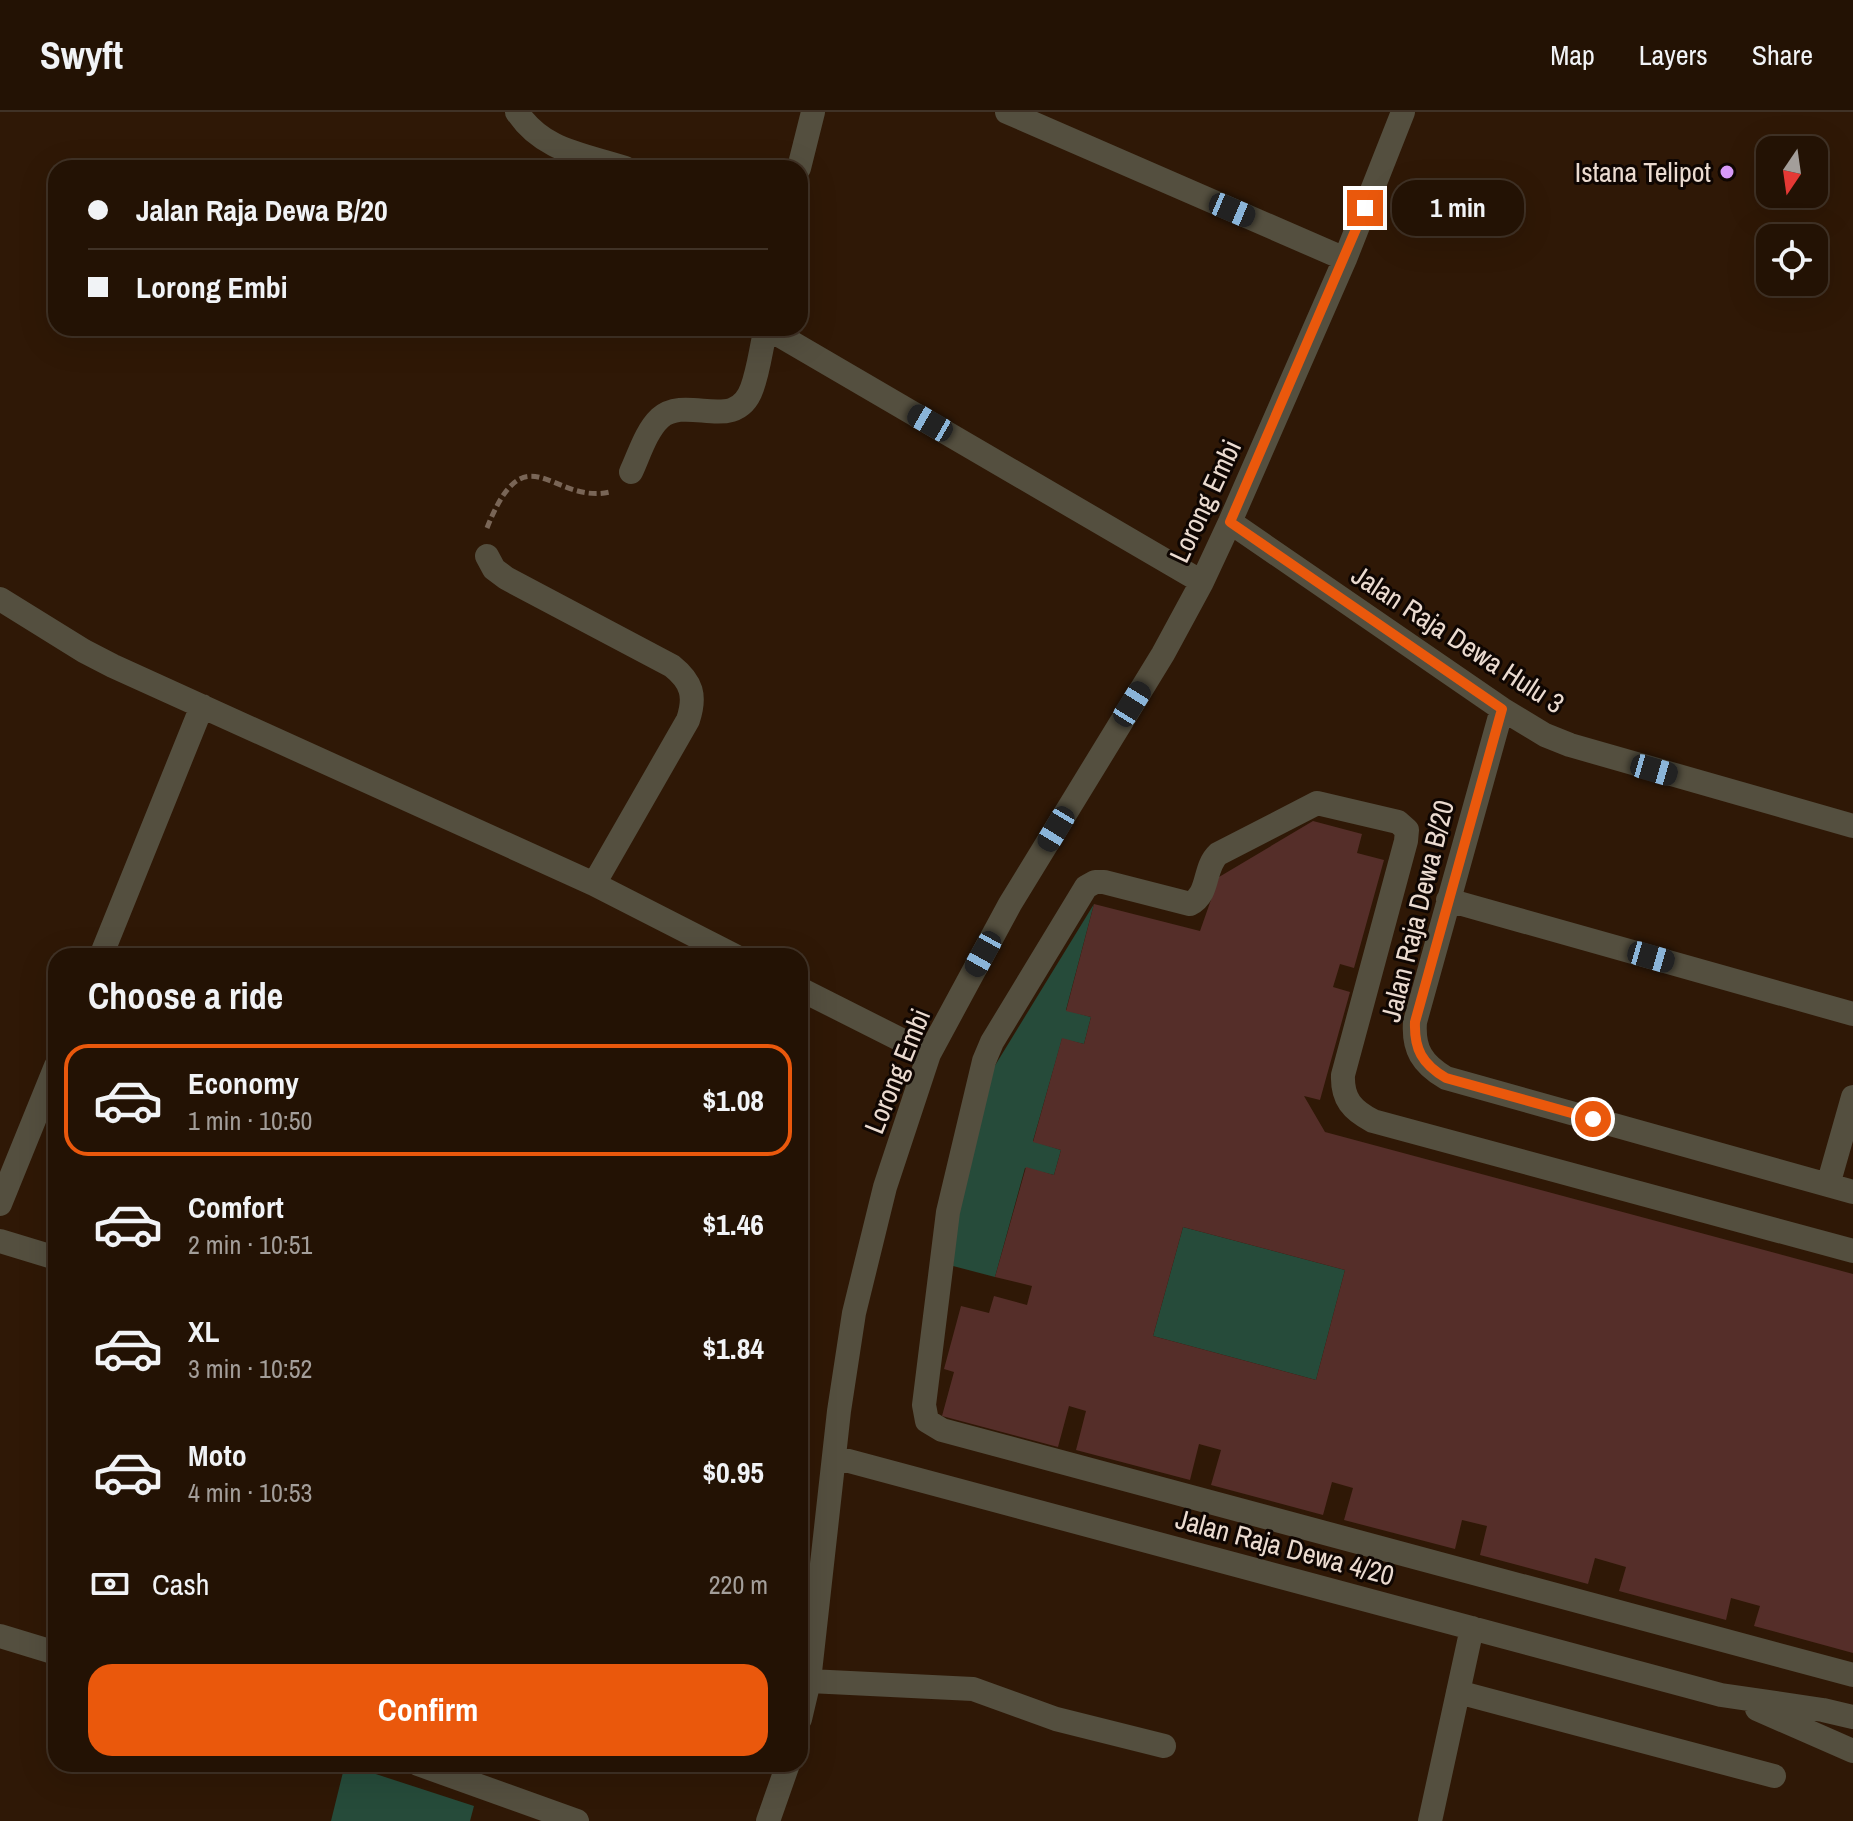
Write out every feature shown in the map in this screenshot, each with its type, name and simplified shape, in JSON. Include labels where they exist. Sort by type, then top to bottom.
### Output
[{"type":"street","points":[[517,112],[529,130],[548,144],[599,160]]},
{"type":"street","points":[[801,160],[813,112]]},
{"type":"street","points":[[1007,112],[1345,259]]},
{"type":"street","name":"Lorong Embi","points":[[808,1685],[854,1313],[885,1187],[929,1054],[1010,904],[1163,654],[1202,582],[1345,259],[1403,112]]},
{"type":"street","points":[[631,472],[651,431],[659,419],[671,411],[685,408],[718,413],[732,410],[743,402],[751,391],[764,336]]},
{"type":"street","points":[[780,336],[1202,582]]},
{"type":"street","name":"Jalan Raja Dewa Hulu 3","points":[[1230,522],[1502,709],[1545,735],[1570,745],[1853,826]]},
{"type":"street","points":[[487,556],[494,569],[506,578],[672,666],[684,675],[692,690],[693,705],[688,720],[594,884]]},
{"type":"street","points":[[0,599],[84,651],[594,884],[719,948]]},
{"type":"street","points":[[104,948],[202,706]]},
{"type":"street","name":"Jalan Raja Dewa B/20","points":[[1502,709],[1415,1022],[1414,1040],[1420,1057],[1432,1070],[1446,1078],[1853,1192]]},
{"type":"street","points":[[1853,1251],[1388,1125],[1359,1114],[1342,1091],[1343,1075],[1407,830],[1398,822],[1317,803],[1218,854],[1210,863],[1201,896],[1190,904],[1104,882],[1095,882],[1086,887],[992,1042],[984,1061],[948,1212],[924,1405],[927,1421],[942,1430],[1853,1675]]},
{"type":"street","points":[[1448,900],[1853,1014]]},
{"type":"street","points":[[808,993],[929,1054]]},
{"type":"street","points":[[0,1204],[48,1086]]},
{"type":"street","points":[[1828,1185],[1853,1097]]},
{"type":"street","points":[[0,1241],[48,1256]]},
{"type":"street","name":"Jalan Raja Dewa 4/20","points":[[834,1457],[1721,1695],[1853,1717]]},
{"type":"street","points":[[1430,1821],[1472,1628]]},
{"type":"street","points":[[0,1636],[48,1651]]},
{"type":"street","points":[[809,1681],[973,1689],[1056,1719],[1164,1746]]},
{"type":"street","points":[[1458,1692],[1774,1776]]},
{"type":"street","name":"Jalan Raja Dewa 4/20","points":[[1721,1695],[1853,1751]]},
{"type":"street","points":[[440,1772],[577,1821]]},
{"type":"street","points":[[768,1821],[785,1772]]},
{"type":"path","points":[[487,556],[484,542],[498,501],[507,488],[520,479],[536,476],[551,479],[594,495],[622,485],[631,472]]},
{"type":"green space","points":[[1094,904],[1066,1010],[1091,1017],[1084,1044],[1062,1039],[1033,1141],[1061,1150],[1054,1175],[1025,1168],[995,1277],[953,1266],[957,1218],[991,1072]]},
{"type":"green space","points":[[1183,1227],[1345,1270],[1316,1380],[1153,1336]]},
{"type":"green space","points":[[343,1772],[370,1772],[474,1806],[470,1821],[331,1821]]},
{"type":"building","points":[[1313,821],[1362,834],[1357,853],[1384,860],[1354,968],[1340,964],[1333,987],[1350,992],[1320,1100],[1304,1096],[1325,1132],[1853,1274],[1853,1653],[1754,1626],[1760,1606],[1731,1598],[1726,1620],[1619,1591],[1626,1567],[1595,1558],[1588,1584],[1480,1555],[1487,1526],[1462,1520],[1455,1549],[1344,1520],[1353,1488],[1332,1482],[1323,1515],[1211,1485],[1221,1450],[1199,1444],[1190,1480],[1076,1450],[1086,1411],[1069,1406],[1058,1447],[942,1416],[954,1372],[944,1369],[961,1306],[989,1313],[994,1296],[1027,1305],[1032,1286],[995,1277],[1026,1167],[1054,1175],[1061,1150],[1033,1142],[1062,1038],[1084,1044],[1091,1017],[1066,1011],[1094,904],[1200,931],[1219,877]],"holes":[[[1183,1227],[1345,1270],[1316,1380],[1153,1336]]]},
{"type":"place","name":"Istana Telipot","points":[[1727,172]]},
{"type":"route","points":[[1365,208],[1230,522],[1502,709],[1415,1022],[1414,1040],[1420,1057],[1432,1070],[1446,1078],[1593,1119]]}]
